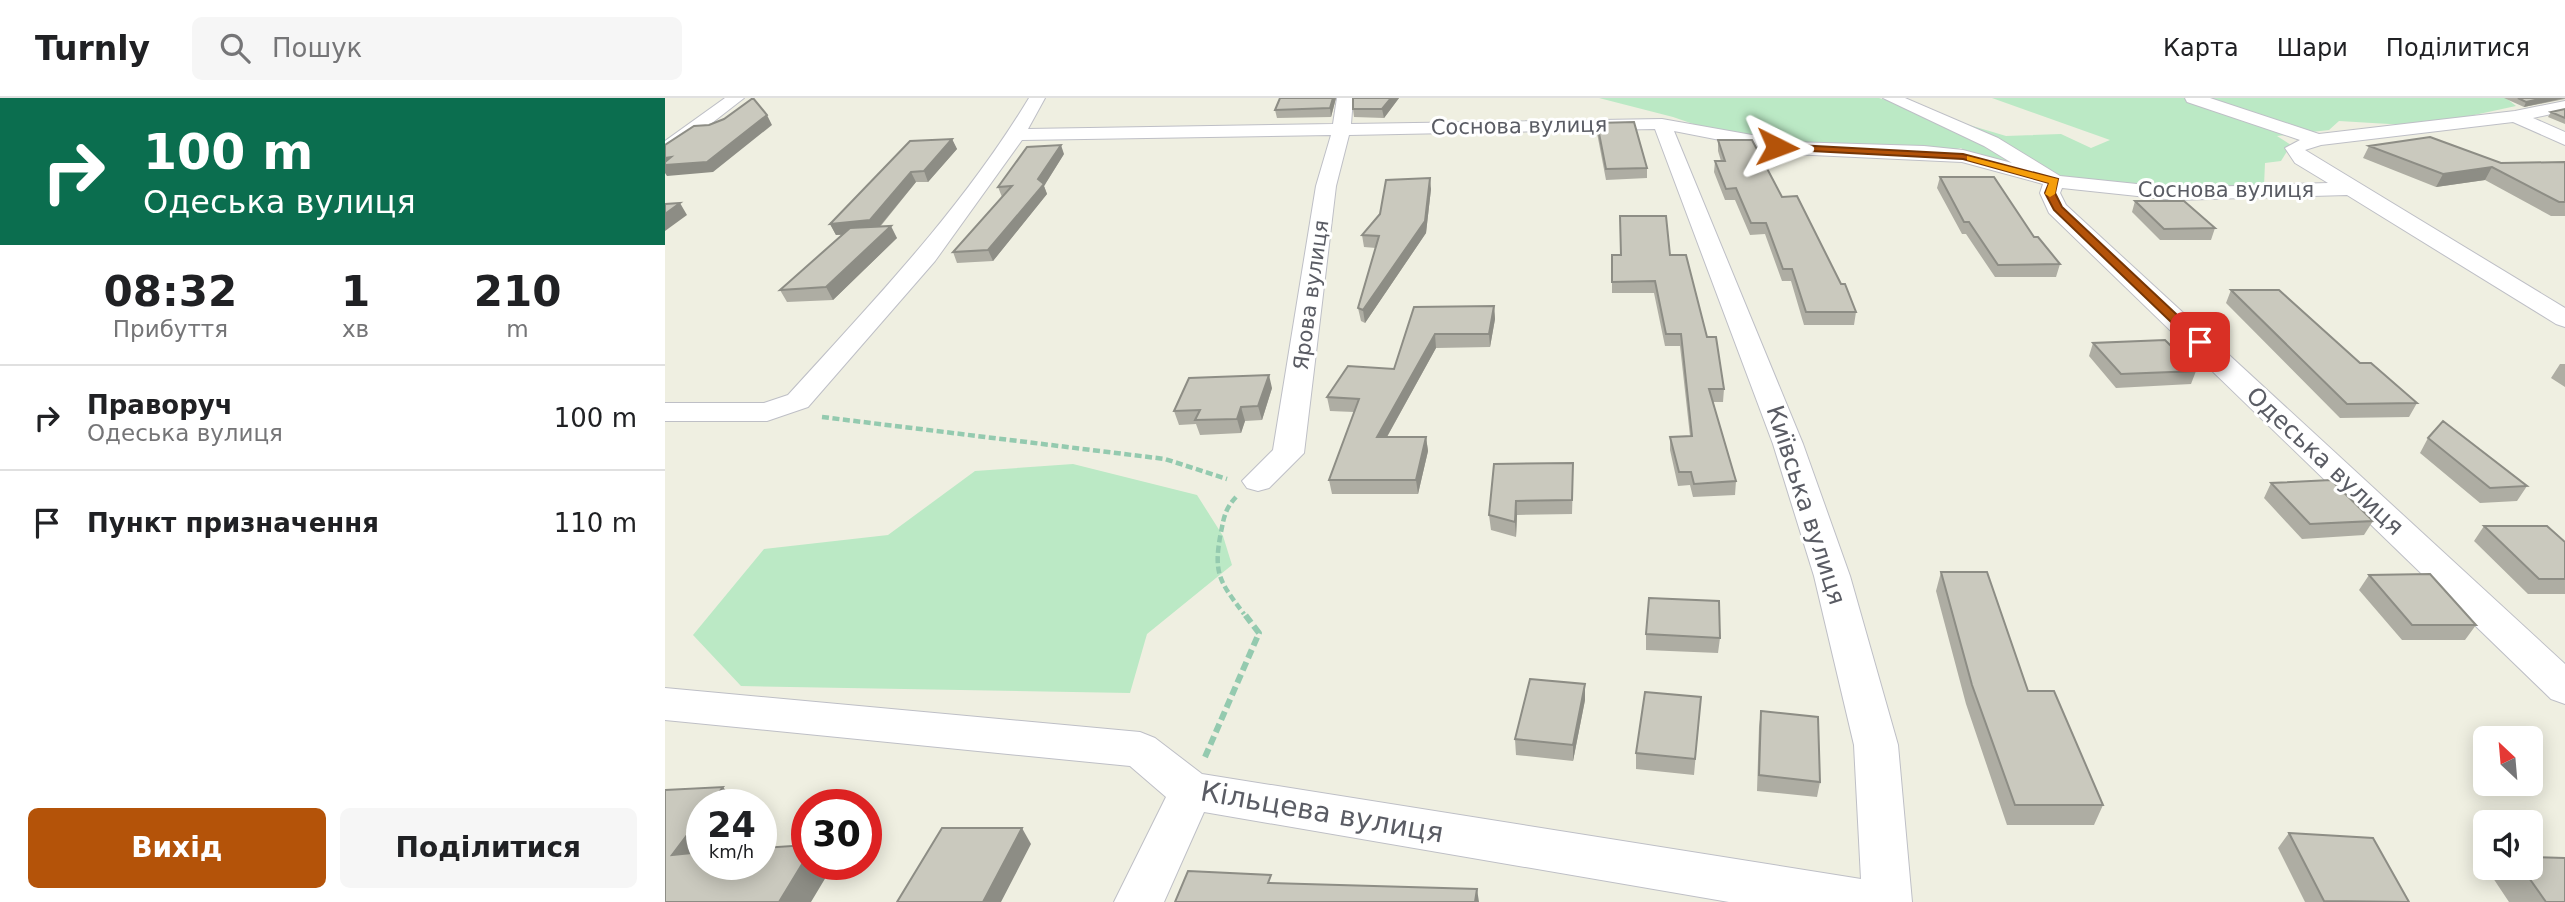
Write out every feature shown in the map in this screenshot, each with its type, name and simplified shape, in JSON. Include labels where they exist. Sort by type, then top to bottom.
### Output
[{"type":"street","points":[[665,150],[736,98]]},
{"type":"street","points":[[665,412],[767,412],[798,401],[951,225],[1017,135],[1037,98]]},
{"type":"street","name":"Ярова вулиця","points":[[1252,484],[1288,453],[1327,186],[1342,127],[1345,98]]},
{"type":"street","points":[[1891,98],[1991,142],[2054,181]]},
{"type":"street","points":[[2193,98],[2318,140]]},
{"type":"street","points":[[2529,98],[2563,106]]},
{"type":"street","points":[[2563,106],[2515,116],[2318,140],[2294,148],[2295,153],[2349,189],[2565,319]]},
{"type":"street","points":[[2515,116],[2565,139]]},
{"type":"street","name":"Соснова вулиця","points":[[1017,135],[1342,127],[1662,124],[1702,129],[1784,148],[1963,156],[2054,181],[2175,194],[2349,189]]},
{"type":"street","name":"Київська вулиця","points":[[1662,124],[1783,431],[1832,576],[1875,746],[1887,902]]},
{"type":"street","name":"Одеська вулиця","points":[[2054,181],[2050,193],[2057,208],[2565,688]]},
{"type":"street","name":"Кільцева вулиця","points":[[665,704],[1140,750],[1191,791],[1863,902]]},
{"type":"street","points":[[1139,902],[1191,791]]},
{"type":"path","points":[[798,401],[827,420],[1165,458],[1252,484]]},
{"type":"path","points":[[1191,791],[1259,633],[1226,590],[1215,563],[1225,509],[1252,484]]},
{"type":"green space","points":[[1599,98],[1879,98],[2006,136],[2061,134],[2091,148],[2110,140],[1992,98],[2506,98],[2516,106],[2423,126],[2339,121],[2329,130],[2277,136],[2291,145],[2281,161],[2265,163],[2264,186],[2134,195],[1973,157],[1961,148],[1935,154],[1746,142],[1673,117]]},
{"type":"green space","points":[[1073,464],[1197,495],[1223,536],[1232,565],[1147,634],[1130,693],[741,686],[693,635],[764,549],[888,535],[975,471]]},
{"type":"building","points":[[753,98],[767,115],[707,162],[665,165],[671,157],[665,158],[665,145],[694,126],[709,125],[724,119]]},
{"type":"building","points":[[1280,98],[1333,98],[1330,108],[1275,110]]},
{"type":"building","points":[[1353,98],[1391,98],[1382,109],[1353,109]]},
{"type":"building","points":[[2518,98],[2544,98],[2526,102]]},
{"type":"building","points":[[2565,109],[2565,118],[2551,112]]},
{"type":"building","points":[[1634,122],[1647,168],[1606,169],[1597,123]]},
{"type":"building","points":[[2430,137],[2501,163],[2565,162],[2565,202],[2559,202],[2492,167],[2443,174],[2369,146]]},
{"type":"building","points":[[952,139],[924,171],[911,172],[870,220],[830,224],[910,141]]},
{"type":"building","points":[[1718,140],[1752,140],[1782,197],[1797,196],[1841,284],[1845,284],[1856,312],[1806,312],[1792,269],[1783,269],[1766,223],[1751,223],[1736,188],[1726,189],[1715,161],[1725,161]]},
{"type":"building","points":[[1061,145],[1038,179],[1044,184],[988,250],[953,252],[1012,186],[998,187],[1027,147]]},
{"type":"building","points":[[1940,177],[1994,177],[2034,237],[2038,237],[2060,264],[1998,265],[1969,222],[1964,222]]},
{"type":"building","points":[[1430,178],[1425,221],[1363,310],[1358,308],[1379,236],[1362,235],[1380,214],[1386,180]]},
{"type":"building","points":[[2135,201],[2184,201],[2215,228],[2164,229]]},
{"type":"building","points":[[680,203],[665,214],[665,204]]},
{"type":"building","points":[[1620,216],[1666,216],[1670,255],[1686,255],[1707,337],[1716,337],[1724,389],[1709,389],[1736,481],[1694,484],[1691,472],[1679,472],[1670,437],[1692,436],[1681,334],[1666,334],[1655,281],[1612,282],[1612,255],[1621,255]]},
{"type":"building","points":[[891,226],[826,287],[780,290],[850,228]]},
{"type":"building","points":[[2231,290],[2279,290],[2360,363],[2371,363],[2417,403],[2347,404]]},
{"type":"building","points":[[1494,306],[1489,334],[1435,334],[1377,437],[1426,437],[1416,480],[1329,480],[1359,399],[1327,397],[1348,366],[1394,369],[1414,307]]},
{"type":"building","points":[[2165,340],[2196,371],[2121,374],[2093,343]]},
{"type":"building","points":[[1269,375],[1258,406],[1241,407],[1237,419],[1195,420],[1200,410],[1174,411],[1189,378]]},
{"type":"building","points":[[2443,421],[2527,486],[2490,488],[2428,438]]},
{"type":"building","points":[[1573,463],[1572,500],[1516,501],[1515,522],[1489,515],[1494,464]]},
{"type":"building","points":[[2331,480],[2373,521],[2310,524],[2271,483]]},
{"type":"building","points":[[2484,526],[2547,526],[2565,542],[2565,579],[2539,579]]},
{"type":"building","points":[[1941,572],[1987,572],[2028,691],[2054,691],[2103,805],[2015,805],[1972,685]]},
{"type":"building","points":[[2430,574],[2476,625],[2412,625],[2369,575]]},
{"type":"building","points":[[1649,598],[1719,601],[1720,638],[1646,634]]},
{"type":"building","points":[[1530,679],[1585,684],[1573,745],[1515,739]]},
{"type":"building","points":[[1645,692],[1701,697],[1695,759],[1636,753]]},
{"type":"building","points":[[1761,711],[1818,717],[1820,782],[1759,775]]},
{"type":"building","points":[[723,787],[686,789],[686,836],[672,855],[686,854],[686,880],[777,880],[777,847],[791,846],[792,880],[779,902],[665,902],[665,790]]},
{"type":"building","points":[[942,828],[1022,828],[983,902],[897,902]]},
{"type":"building","points":[[2289,833],[2373,838],[2409,902],[2324,901]]},
{"type":"building","points":[[2543,857],[2565,858],[2565,902],[2546,902],[2530,880],[2543,880]]},
{"type":"building","points":[[1188,871],[1271,875],[1268,883],[1477,889],[1475,902],[1175,902]]},
{"type":"slow traffic","points":[[1970,158],[1989,161],[2054,181],[2050,194]]},
{"type":"route","points":[[1777,147],[1924,152],[1963,156],[2054,181],[2050,193],[2057,208],[2200,342]]}]
